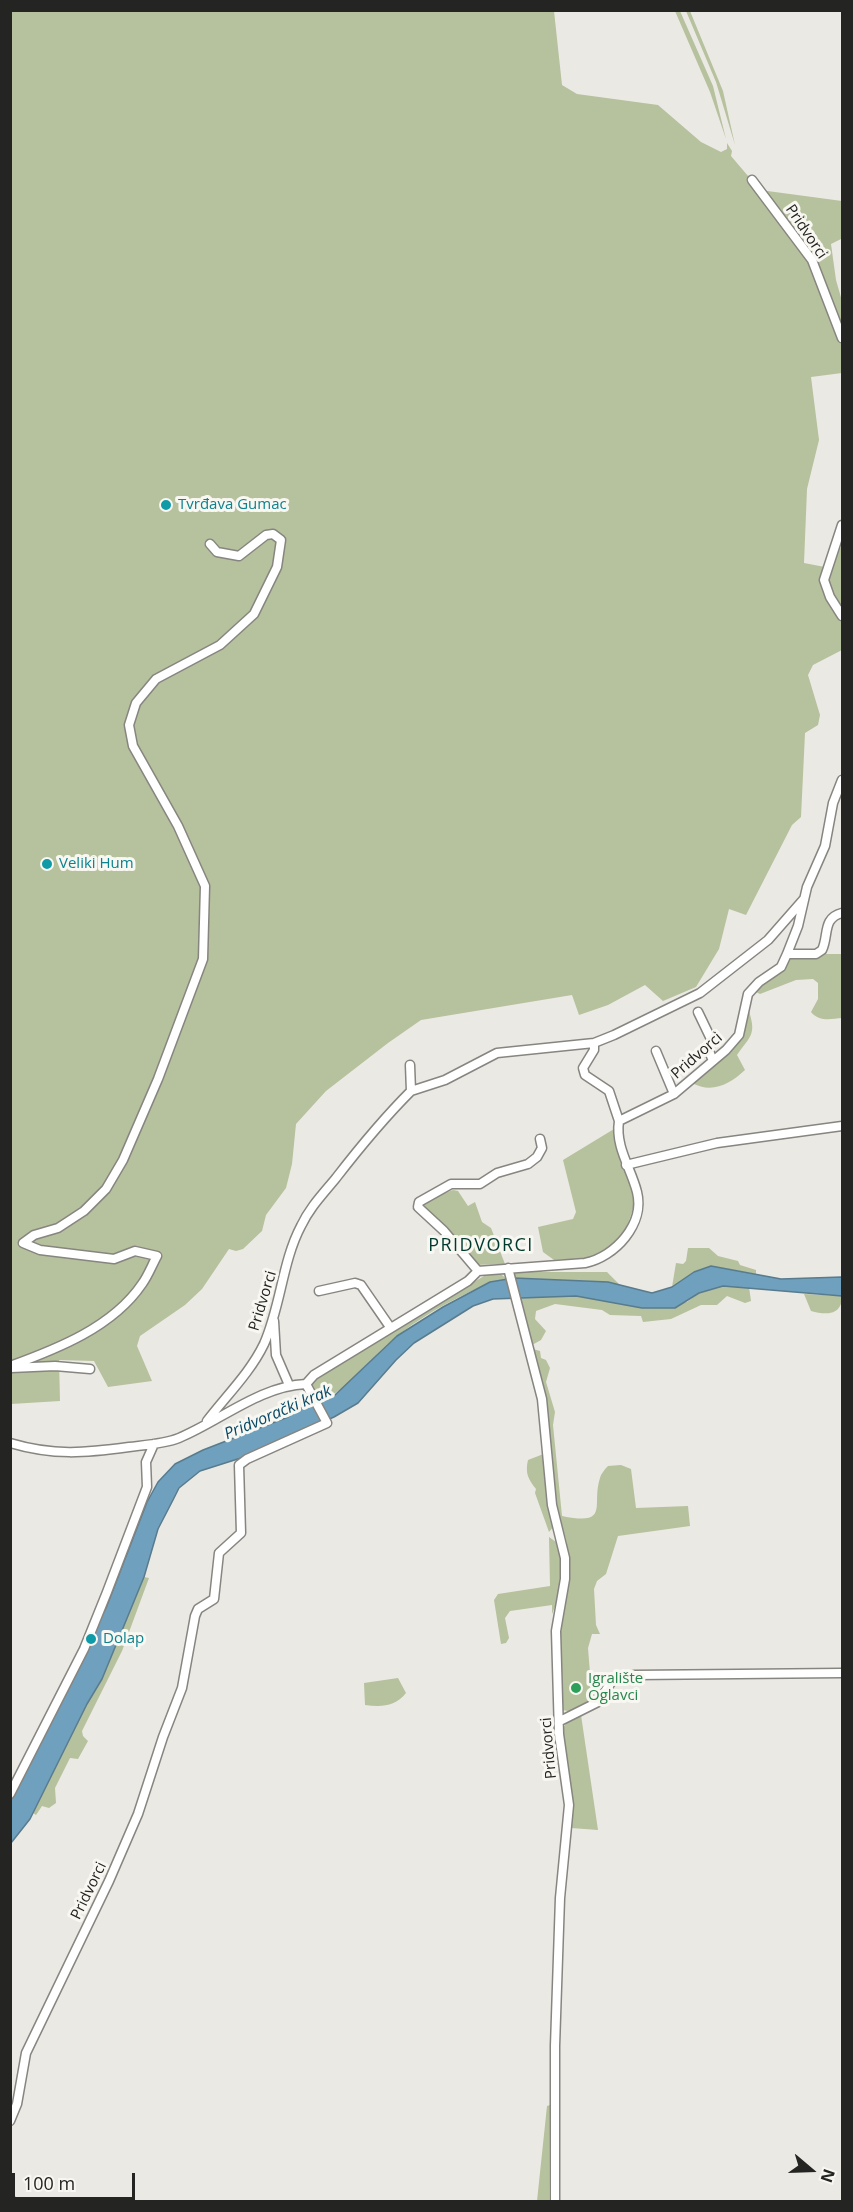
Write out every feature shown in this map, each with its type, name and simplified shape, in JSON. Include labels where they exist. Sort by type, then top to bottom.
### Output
[{"type":"street","name":"Pridvorci","points":[[752,180],[812,261],[843,338]]},
{"type":"street","points":[[843,525],[824,580],[830,597],[843,616]]},
{"type":"street","points":[[10,1367],[50,1352],[108,1319],[141,1285],[157,1256],[135,1251],[114,1259],[40,1250],[23,1242],[34,1235],[58,1228],[84,1211],[106,1189],[123,1160],[158,1079],[203,958],[205,886],[187,843],[133,746],[129,725],[136,703],[156,679],[220,645],[254,614],[277,567],[281,540],[273,534],[266,535],[239,556],[217,552],[210,544]]},
{"type":"street","points":[[836,545],[843,537]]},
{"type":"street","name":"Pridvorci","points":[[619,1121],[674,1094],[739,1035],[748,994],[759,982],[781,967],[787,954],[798,926],[804,899],[825,846],[833,803],[843,780]]},
{"type":"street","name":"Pridvorci","points":[[205,1424],[252,1364],[274,1317],[293,1242],[301,1224],[320,1194],[361,1143],[411,1091],[445,1080],[497,1053],[594,1043],[700,993],[768,940],[804,899]]},
{"type":"street","points":[[787,954],[816,954],[822,950],[827,924],[831,919],[843,913]]},
{"type":"street","points":[[698,1012],[711,1040],[709,1051],[713,1060]]},
{"type":"street","points":[[306,1384],[314,1375],[390,1327],[445,1296],[478,1271],[585,1263],[595,1261],[617,1249],[629,1231],[638,1200],[620,1146],[619,1121],[609,1090],[585,1075],[582,1068],[594,1050],[594,1043]]},
{"type":"street","points":[[656,1051],[674,1094]]},
{"type":"street","points":[[410,1065],[411,1091]]},
{"type":"street","points":[[627,1165],[717,1143],[843,1126]]},
{"type":"street","points":[[478,1271],[444,1231],[418,1207],[419,1202],[451,1184],[480,1184],[497,1173],[528,1164],[537,1157],[542,1148],[540,1139]]},
{"type":"street","name":"Pridvorci","points":[[508,1268],[542,1399],[552,1504],[566,1558],[565,1579],[556,1631],[559,1734],[569,1805],[560,1898],[555,2046],[555,2202]]},
{"type":"street","points":[[319,1292],[355,1283],[361,1285],[390,1327]]},
{"type":"street","points":[[274,1317],[276,1355],[289,1384]]},
{"type":"street","points":[[10,1367],[55,1366],[90,1369]]},
{"type":"street","name":"Pridvorci","points":[[10,1443],[66,1454],[154,1444],[177,1439],[289,1384],[306,1384],[327,1423],[239,1465],[241,1533],[219,1553],[214,1599],[198,1609],[195,1616],[182,1688],[138,1814],[109,1881],[26,2053],[17,2104],[10,2121]]},
{"type":"street","points":[[10,1794],[84,1649],[147,1487],[146,1462],[154,1444]]},
{"type":"street","points":[[560,1721],[598,1702],[612,1681],[634,1675],[843,1674]]},
{"type":"green space","points":[[11,11],[554,11],[562,85],[577,94],[658,105],[701,142],[721,152],[727,149],[727,143],[732,151],[731,156],[760,190],[842,201],[841,239],[831,244],[836,280],[842,301],[842,373],[811,377],[819,440],[807,489],[804,563],[830,568],[842,545],[842,650],[813,665],[808,675],[820,715],[818,725],[805,733],[801,817],[792,825],[746,915],[729,909],[719,949],[696,987],[663,1001],[645,985],[608,1005],[579,1015],[572,995],[421,1020],[326,1091],[296,1124],[292,1164],[286,1188],[266,1215],[262,1231],[243,1249],[236,1251],[229,1249],[202,1289],[185,1305],[140,1336],[137,1346],[152,1381],[108,1387],[94,1361],[59,1360],[60,1401],[11,1404]]},
{"type":"green space","points":[[675,11],[680,11],[713,86],[726,139],[710,92]]},
{"type":"green space","points":[[686,11],[690,11],[723,91],[735,145],[716,82]]},
{"type":"green space","points":[[823,954],[842,954],[842,1018],[821,1019],[811,1012],[818,999],[818,983],[813,979],[796,980],[760,994],[754,991],[776,976],[788,959],[813,959]]},
{"type":"green space","points":[[748,1008],[752,1024],[751,1034],[737,1055],[745,1070],[720,1086],[707,1088],[692,1083],[736,1044]]},
{"type":"green space","points":[[614,1129],[618,1150],[636,1200],[622,1241],[593,1258],[554,1260],[543,1252],[538,1227],[573,1219],[576,1212],[563,1160]]},
{"type":"green space","points":[[453,1190],[458,1191],[468,1206],[475,1202],[482,1222],[491,1228],[505,1264],[474,1265],[423,1205],[427,1200]]},
{"type":"green space","points":[[688,1248],[709,1248],[718,1256],[738,1261],[740,1265],[756,1270],[756,1274],[711,1266],[672,1287],[676,1263],[683,1264],[686,1261]]},
{"type":"green space","points":[[535,1269],[543,1272],[607,1272],[620,1285],[608,1282],[514,1278],[515,1270]]},
{"type":"green space","points":[[498,1272],[507,1279],[479,1288],[449,1302],[407,1328],[386,1345],[351,1381],[331,1396],[319,1401],[310,1381],[484,1276]]},
{"type":"green space","points":[[723,1286],[749,1287],[751,1301],[745,1303],[727,1296],[717,1305],[701,1305],[671,1319],[643,1322],[641,1316],[610,1315],[602,1310],[555,1304],[536,1311],[535,1319],[546,1331],[541,1340],[532,1345],[518,1297],[576,1296],[642,1308],[687,1302],[699,1293]]},
{"type":"green space","points":[[804,1294],[842,1296],[841,1303],[836,1311],[827,1313],[811,1311]]},
{"type":"green space","points":[[533,1349],[540,1351],[541,1358],[546,1360],[550,1368],[546,1382],[555,1412],[553,1425],[562,1516],[587,1518],[593,1515],[596,1511],[600,1478],[608,1466],[621,1465],[631,1469],[636,1508],[688,1506],[690,1526],[618,1536],[606,1574],[597,1581],[594,1589],[596,1625],[600,1634],[592,1634],[588,1648],[590,1673],[596,1673],[600,1686],[598,1698],[574,1712],[562,1710],[559,1650],[569,1564],[566,1539],[556,1508],[546,1399]]},
{"type":"green space","points":[[546,1453],[550,1515],[554,1526],[549,1532],[535,1493],[536,1489],[527,1472],[528,1460]]},
{"type":"green space","points":[[549,1537],[559,1544],[562,1562],[562,1579],[552,1614],[552,1605],[510,1611],[505,1618],[509,1638],[506,1643],[501,1644],[494,1600],[498,1594],[550,1586]]},
{"type":"green space","points":[[144,1577],[149,1578],[122,1651],[82,1731],[88,1741],[78,1759],[70,1758],[55,1788],[56,1803],[49,1808],[42,1806],[36,1815],[33,1813],[87,1704],[102,1679]]},
{"type":"green space","points":[[398,1678],[406,1693],[402,1698],[387,1705],[365,1705],[364,1683]]},
{"type":"green space","points":[[581,1715],[598,1830],[571,1828],[563,1728],[567,1722]]},
{"type":"green space","points":[[550,2105],[549,2201],[537,2201],[547,2106]]},
{"type":"water","points":[[711,1266],[781,1279],[842,1277],[842,1296],[723,1286],[699,1293],[675,1308],[642,1308],[576,1296],[493,1299],[473,1306],[414,1343],[358,1403],[334,1417],[244,1457],[200,1471],[179,1488],[158,1529],[144,1577],[102,1679],[87,1704],[30,1819],[11,1843],[10,1802],[33,1748],[106,1608],[147,1502],[158,1482],[175,1464],[203,1450],[288,1417],[305,1405],[335,1395],[397,1336],[443,1307],[490,1282],[514,1278],[608,1282],[652,1293],[672,1287],[694,1272]]},
{"type":"place","name":"Tvrđava Gumac","points":[[166,505]]},
{"type":"place","name":"Veliki Hum","points":[[47,864]]},
{"type":"place","name":"Dolap","points":[[91,1639]]},
{"type":"place","name":"Igralište Oglavci","points":[[576,1688]]},
{"type":"district","name":"PRIDVORCI","points":[[481,1246]]},
{"type":"water label","name":"Pridvorački krak","points":[[278,1413]]}]
